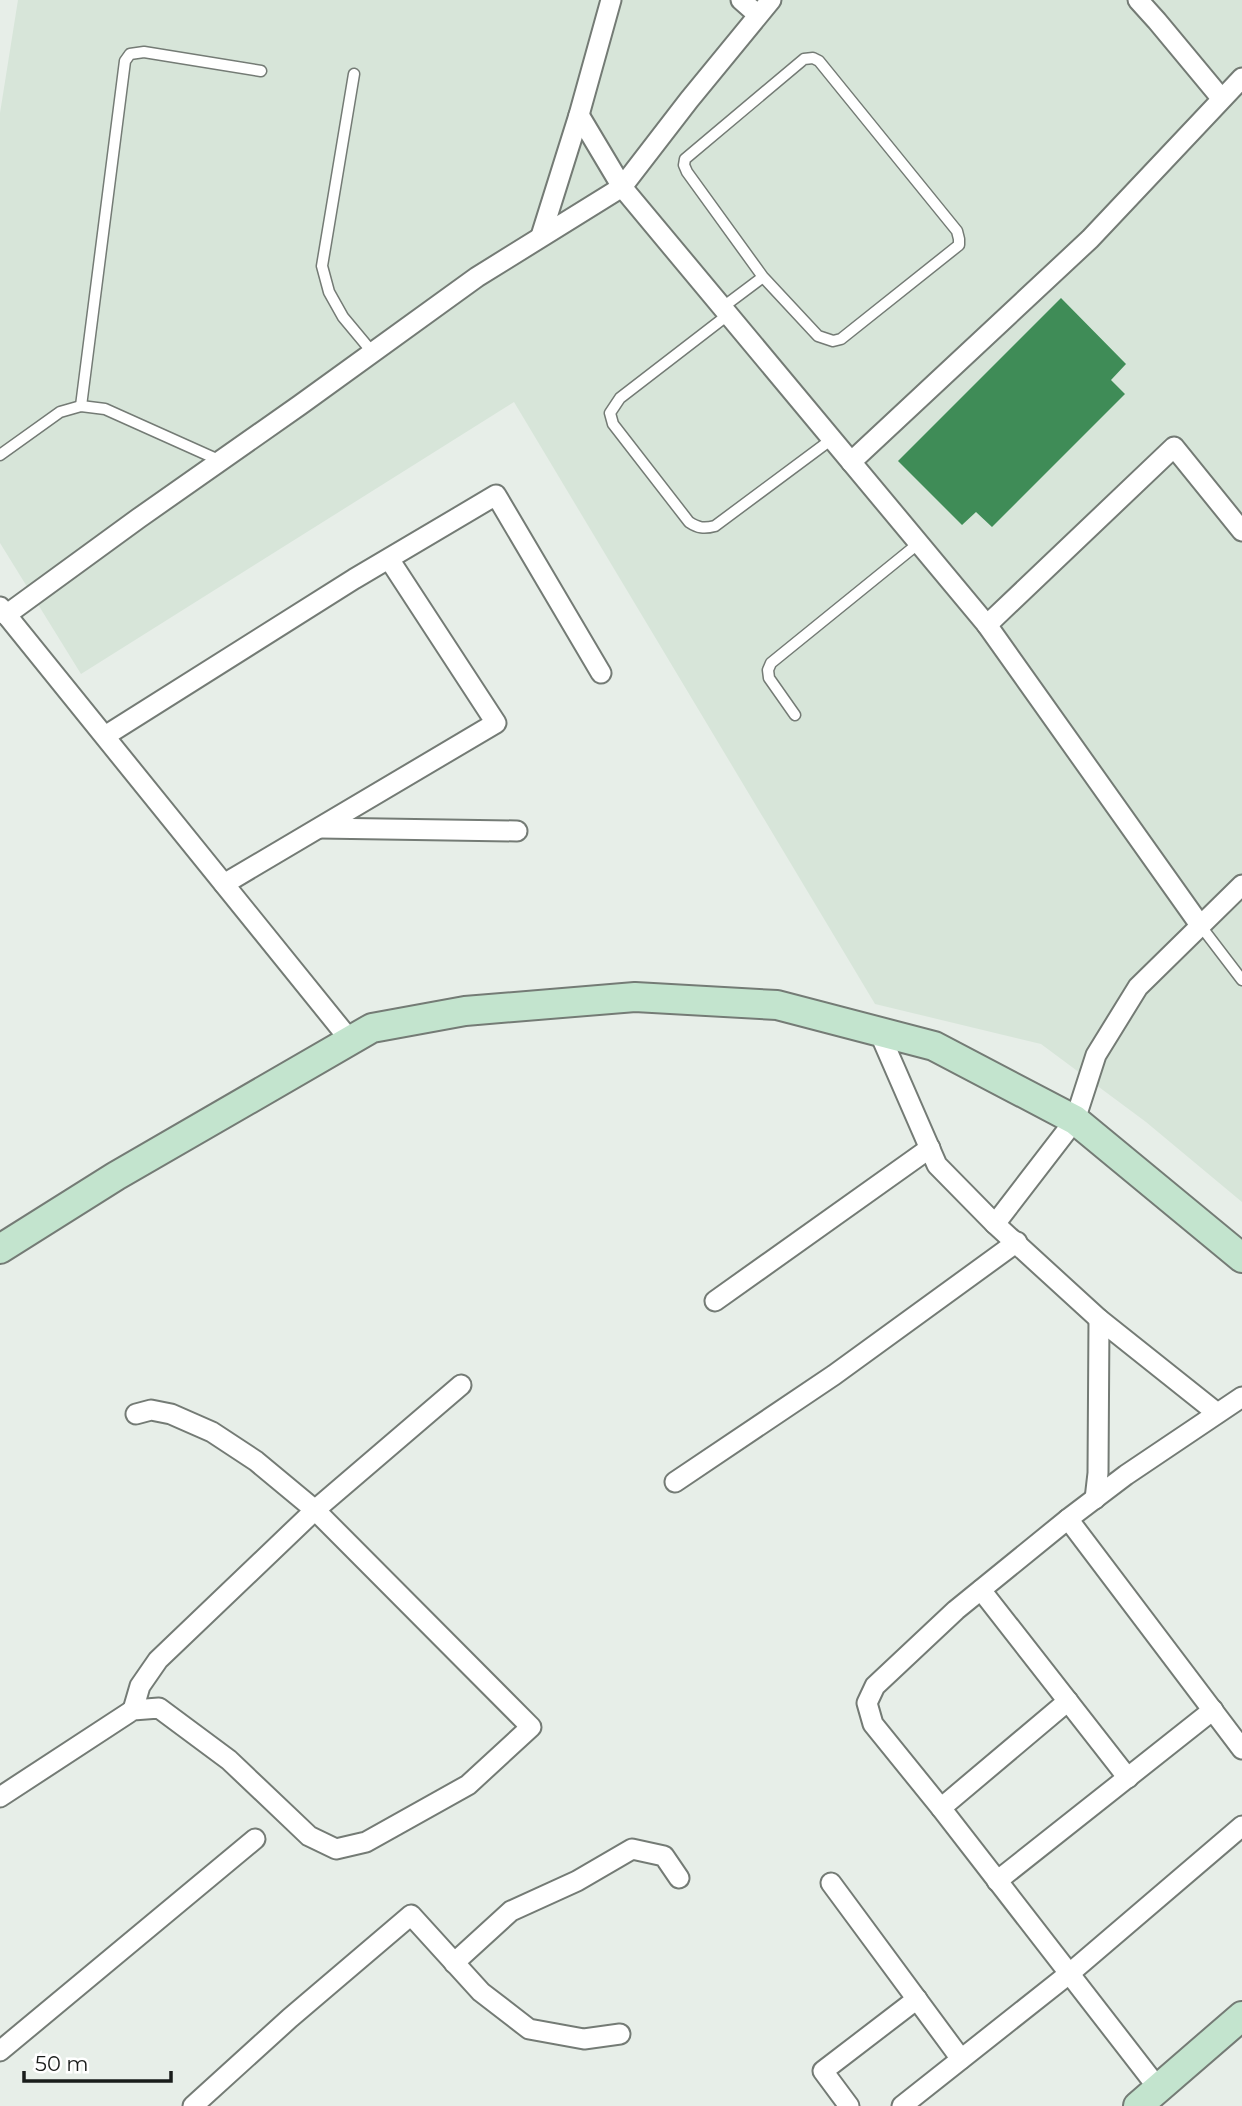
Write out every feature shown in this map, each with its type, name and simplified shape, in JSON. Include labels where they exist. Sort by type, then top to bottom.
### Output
[{"type":"street","points":[[541,236],[611,0]]},
{"type":"street","points":[[741,0],[758,16]]},
{"type":"street","points":[[350,1040],[3,611],[221,461],[477,277],[622,187],[771,0]]},
{"type":"street","points":[[1138,0],[1221,98]]},
{"type":"street","points":[[851,462],[1090,239],[1242,78]]},
{"type":"street","points":[[579,115],[622,187],[987,625],[1200,925]]},
{"type":"street","points":[[987,625],[1174,447],[1242,531]]},
{"type":"street","points":[[106,736],[496,495],[601,673]]},
{"type":"street","points":[[225,884],[496,723],[389,559]]},
{"type":"street","points":[[318,828],[517,831]]},
{"type":"street","points":[[995,1224],[1075,1120],[1096,1055],[1139,987],[1242,884]]},
{"type":"street","points":[[0,1249],[116,1176],[372,1028],[465,1011],[635,997],[776,1005],[934,1046],[1075,1120],[1242,1258]]},
{"type":"street","points":[[879,1032],[937,1165],[995,1224],[1100,1319],[1217,1413]]},
{"type":"street","points":[[715,1301],[930,1148]]},
{"type":"street","points":[[675,1482],[834,1375],[1017,1242]]},
{"type":"street","points":[[1095,1499],[1098,1473],[1100,1319]]},
{"type":"street","points":[[133,1710],[140,1686],[158,1660],[315,1510],[461,1385]]},
{"type":"street","points":[[1242,1396],[1126,1475],[956,1610],[875,1686],[867,1703],[873,1724],[1070,1973],[1148,2097],[1242,2016]]},
{"type":"street","points":[[0,1797],[133,1710],[159,1708],[229,1760],[309,1836],[336,1849],[366,1842],[468,1785],[531,1727],[315,1510],[256,1461],[212,1432],[171,1414],[151,1410],[136,1414]]},
{"type":"street","points":[[1068,1519],[1242,1749]]},
{"type":"street","points":[[981,1590],[1128,1778]]},
{"type":"street","points":[[941,1808],[1068,1701]]},
{"type":"street","points":[[998,1881],[1213,1710]]},
{"type":"street","points":[[902,2106],[1070,1973],[1242,1826]]},
{"type":"street","points":[[3,2043],[255,1839]]},
{"type":"street","points":[[454,1963],[511,1911],[576,1881],[632,1849],[664,1856],[679,1878]]},
{"type":"street","points":[[831,1883],[961,2059]]},
{"type":"street","points":[[193,2106],[290,2018],[411,1915],[481,1992],[529,2029],[584,2039],[620,2034]]},
{"type":"street","points":[[849,2106],[824,2071],[917,1999]]},
{"type":"lane","points":[[81,406],[125,61],[130,54],[144,52],[261,71]]},
{"type":"lane","points":[[813,58],[819,61],[957,231],[959,245],[841,339],[833,341],[818,336],[763,277],[687,172],[685,159],[804,59],[813,58]]},
{"type":"lane","points":[[354,75],[322,265],[330,292],[342,317],[373,353]]},
{"type":"lane","points":[[763,277],[620,398],[610,413],[613,424],[688,522],[705,529],[715,526],[832,439]]},
{"type":"lane","points":[[0,455],[60,412],[81,406],[105,409],[221,461]]},
{"type":"lane","points":[[795,715],[769,678],[771,663],[919,543]]},
{"type":"lane","points":[[1200,925],[1242,980]]},
{"type":"shaded area","points":[[18,0],[1242,0],[1242,1202],[1146,1122],[1041,1044],[875,1004],[514,402],[81,674],[0,543],[0,113]]},
{"type":"building","points":[[1061,298],[1126,364],[1111,380],[1125,394],[992,527],[976,512],[962,525],[898,461]]}]
